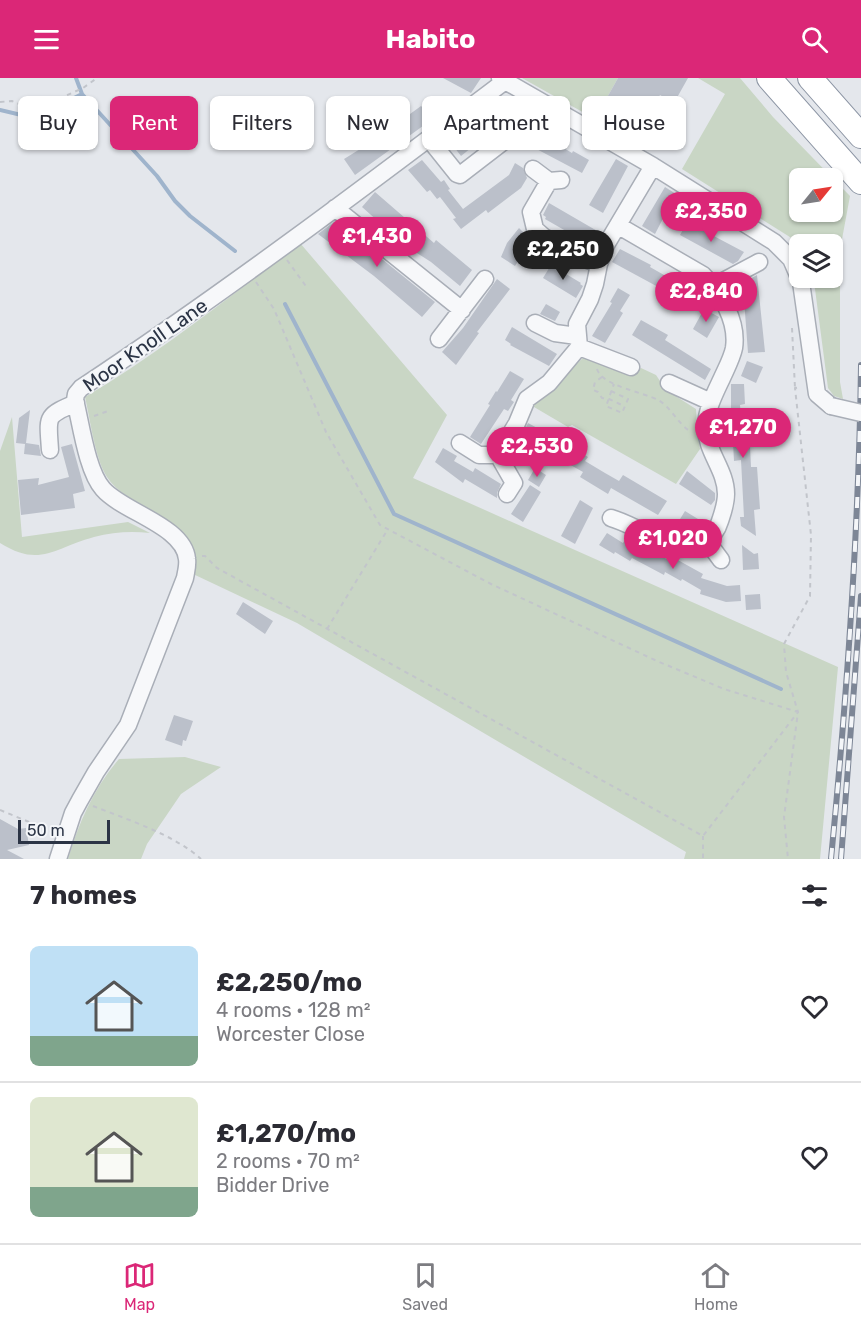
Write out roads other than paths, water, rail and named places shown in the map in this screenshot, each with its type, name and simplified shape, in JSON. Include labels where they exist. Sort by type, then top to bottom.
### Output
[{"type":"highway","points":[[769,78],[861,182]]},
{"type":"highway","points":[[815,84],[861,136]]},
{"type":"street","name":"Moor Knoll Lane","points":[[483,96],[503,80]]},
{"type":"street","points":[[503,80],[653,166],[774,242],[791,259],[801,282],[817,394],[831,406],[861,413]]},
{"type":"street","name":"Moor Knoll Lane","points":[[58,859],[80,800],[128,725],[185,578],[187,559],[183,547],[173,535],[112,498],[102,489],[94,474],[76,403],[76,394],[81,388],[169,330],[249,273],[422,144]]},
{"type":"street","points":[[438,150],[460,175],[492,150]]},
{"type":"street","points":[[498,455],[517,423],[527,399],[549,383],[578,341],[577,324],[590,299],[606,245],[653,166]]},
{"type":"street","points":[[533,169],[555,180],[531,212],[535,229],[556,245],[599,264]]},
{"type":"street","points":[[335,208],[462,310]]},
{"type":"street","points":[[610,518],[678,546],[699,545],[717,531],[726,493],[724,480],[706,435],[707,412],[734,348],[734,331],[730,315],[714,286],[703,275],[619,226]]},
{"type":"street","points":[[714,286],[759,262]]},
{"type":"street","points":[[439,339],[485,279]]},
{"type":"street","points":[[535,323],[631,367]]},
{"type":"street","points":[[669,383],[711,402]]},
{"type":"street","points":[[50,450],[48,420],[52,414],[76,403]]},
{"type":"street","points":[[460,443],[479,455],[498,455]]},
{"type":"street","points":[[498,455],[514,483],[507,494]]},
{"type":"street","points":[[707,541],[721,561]]},
{"type":"waterway","points":[[76,78],[82,94],[157,176],[175,201],[190,216],[235,251]]},
{"type":"waterway","points":[[0,110],[34,118],[82,94]]},
{"type":"waterway","points":[[285,304],[394,514],[781,689]]},
{"type":"railway","points":[[831,859],[851,612],[858,489],[861,365]]},
{"type":"railway","points":[[841,859],[861,596]]}]
